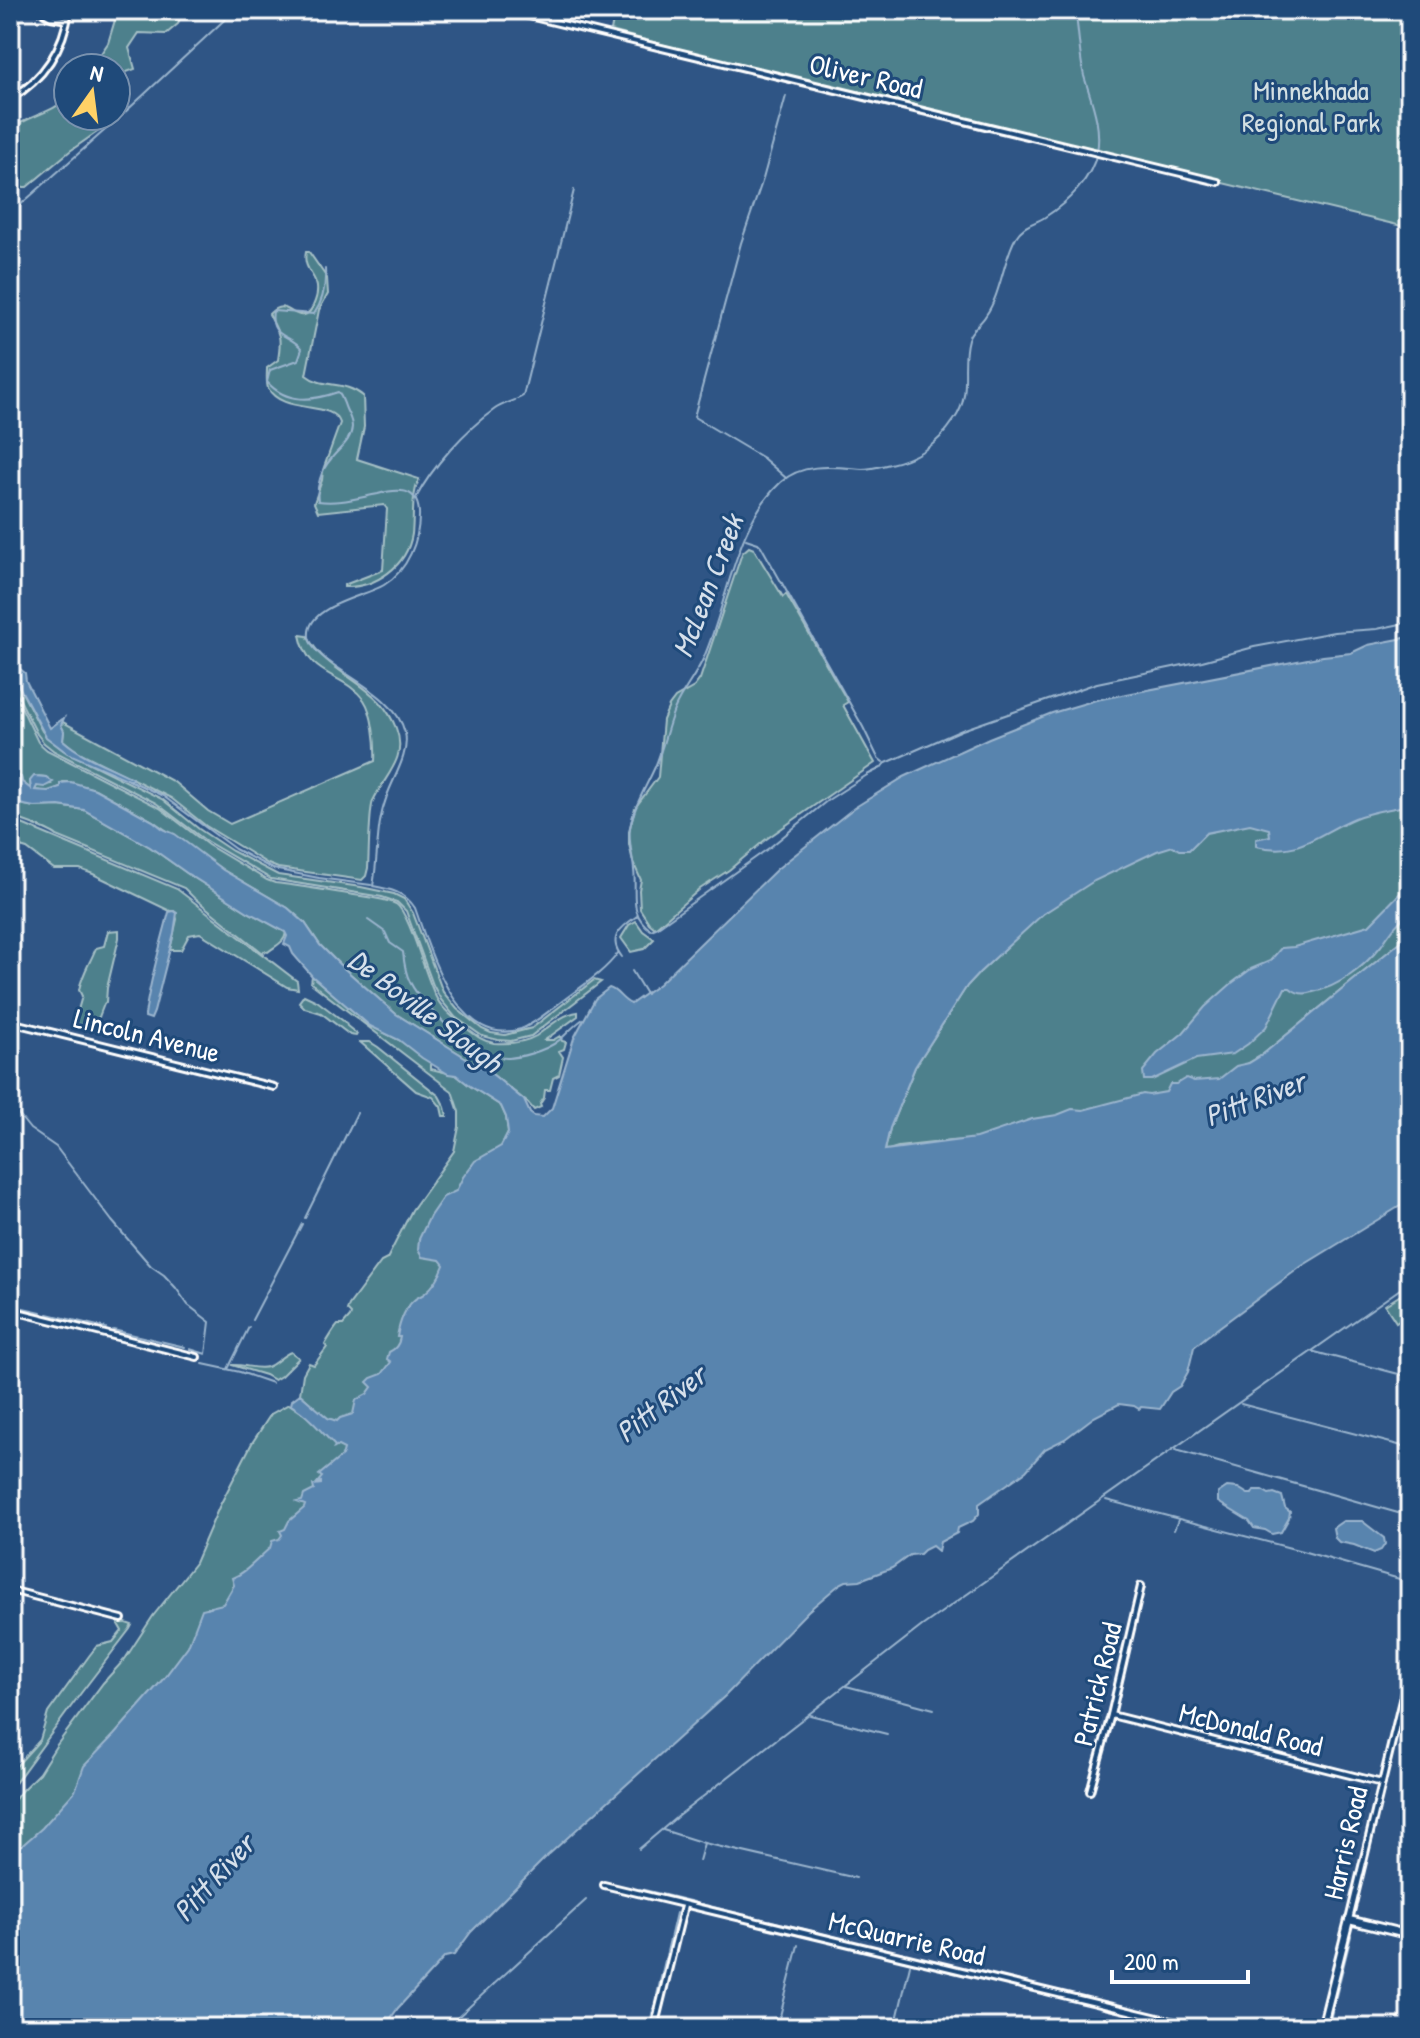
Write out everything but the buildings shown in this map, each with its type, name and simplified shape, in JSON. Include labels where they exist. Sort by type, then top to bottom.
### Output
[{"type":"main road","points":[[1349,1920],[1410,1935]]},
{"type":"main road","name":"Harris Road","points":[[1322,2028],[1349,1920]]},
{"type":"street","points":[[39,10],[51,17],[67,20]]},
{"type":"street","points":[[10,99],[31,84],[52,60],[69,10]]},
{"type":"street","name":"Oliver Road","points":[[504,10],[1218,182]]},
{"type":"street","name":"Lincoln Avenue","points":[[10,1022],[274,1087]]},
{"type":"street","points":[[10,1310],[197,1357]]},
{"type":"street","name":"Patrick Road","points":[[1090,1791],[1141,1586]]},
{"type":"street","points":[[10,1590],[122,1619]]},
{"type":"street","name":"Harris Road","points":[[1349,1920],[1410,1667]]},
{"type":"street","name":"McDonald Road","points":[[1111,1715],[1382,1783]]},
{"type":"street","name":"McQuarrie Road","points":[[604,1885],[1200,2028]]},
{"type":"street","points":[[654,2028],[684,1905]]},
{"type":"green space","points":[[118,10],[182,10],[178,24],[166,34],[139,33],[129,48],[130,52],[102,52],[108,43]]},
{"type":"green space","name":"Minnekhada Regional Park","points":[[615,10],[1410,10],[1410,228],[680,53],[680,49],[611,31]]},
{"type":"green space","points":[[52,108],[52,132],[97,132],[27,187],[16,187],[10,183],[10,130]]},
{"type":"green space","points":[[306,252],[327,278],[328,294],[319,310],[306,375],[363,396],[364,427],[357,459],[419,479],[414,499],[412,534],[404,556],[388,573],[356,586],[344,585],[383,570],[387,509],[384,505],[318,512],[314,503],[340,423],[328,412],[284,402],[275,396],[267,384],[267,368],[278,360],[280,345],[269,314],[279,307],[299,315],[309,313],[317,296],[316,282],[305,260]]},
{"type":"green space","points":[[749,547],[754,549],[783,597],[786,594],[848,702],[843,705],[875,763],[765,840],[655,928],[640,909],[641,880],[633,862],[629,831],[635,808],[658,777],[663,720],[675,698],[694,687],[700,679],[742,553]]},
{"type":"green space","points":[[300,635],[307,636],[323,657],[380,702],[393,721],[399,739],[394,766],[373,801],[368,868],[362,880],[268,864],[206,826],[171,798],[75,750],[63,740],[63,722],[174,782],[208,811],[230,824],[375,761],[373,729],[364,700],[310,659]]},
{"type":"green space","points":[[10,669],[48,738],[63,750],[162,799],[232,851],[278,875],[361,887],[404,899],[413,913],[443,992],[457,1009],[482,1029],[505,1035],[532,1028],[594,980],[601,982],[531,1036],[511,1041],[482,1036],[455,1017],[441,1000],[406,911],[397,902],[271,879],[206,841],[156,803],[54,751],[37,734],[10,680]]},
{"type":"green space","points":[[10,685],[38,742],[47,750],[160,808],[208,845],[267,880],[396,904],[407,920],[439,1003],[481,1039],[499,1043],[526,1040],[561,1018],[578,1012],[578,1016],[545,1040],[560,1036],[566,1042],[564,1049],[559,1051],[563,1057],[559,1075],[553,1078],[550,1090],[545,1090],[541,1107],[534,1110],[492,1074],[396,1014],[339,964],[320,945],[305,923],[288,908],[223,870],[153,821],[95,789],[63,782],[60,787],[48,792],[34,790],[37,786],[51,784],[42,776],[30,781],[31,789],[22,782],[21,777],[10,770]]},
{"type":"green space","points":[[1410,782],[1410,934],[1262,1055],[1104,1148],[982,1140],[950,1141],[885,1151],[890,1128],[915,1067],[967,986],[1042,914],[1147,844]]},
{"type":"green space","points":[[10,802],[84,810],[150,847],[248,912],[286,932],[284,939],[263,953],[184,888],[10,816]]},
{"type":"green space","points":[[10,819],[177,889],[297,981],[298,989],[287,987],[200,933],[189,935],[181,950],[170,950],[177,919],[174,911],[80,869],[54,869],[27,849],[10,844]]},
{"type":"green space","points":[[636,921],[654,939],[644,949],[631,952],[621,938],[629,925]]},
{"type":"green space","points":[[119,930],[106,1002],[99,1017],[90,1026],[74,1024],[82,996],[80,984],[96,948],[104,946],[108,931]]},
{"type":"green space","points":[[312,976],[370,1026],[399,1040],[429,1061],[431,1069],[456,1075],[501,1106],[508,1133],[364,1471],[300,1394],[303,1374],[309,1363],[314,1365],[327,1347],[325,1345],[338,1325],[343,1325],[350,1317],[347,1310],[349,1305],[381,1262],[387,1259],[412,1210],[454,1151],[459,1112],[452,1091],[311,983]]},
{"type":"green space","points":[[304,995],[346,1023],[356,1036],[350,1035],[321,1013],[305,1008],[299,1002]]},
{"type":"green space","points":[[360,1042],[370,1042],[378,1047],[439,1096],[447,1116],[443,1116],[441,1107],[433,1097],[416,1091]]},
{"type":"green space","points":[[1410,1289],[1410,1313],[1396,1322],[1385,1305]]},
{"type":"green space","points":[[291,1352],[299,1358],[274,1380],[232,1365],[267,1367]]},
{"type":"green space","points":[[289,1404],[355,1455],[10,1922],[10,1806],[39,1773],[56,1746],[195,1563],[252,1443],[271,1414]]},
{"type":"green space","points":[[120,1621],[132,1625],[130,1629],[10,1790],[10,1773],[40,1740],[48,1713],[97,1646],[113,1642],[122,1631],[118,1624]]},
{"type":"water","name":"Pitt River","points":[[1410,637],[1410,805],[1362,816],[1308,842],[1285,848],[1256,846],[1256,839],[1270,836],[1269,829],[1250,824],[1206,833],[1189,850],[1179,850],[1173,846],[1157,851],[1094,881],[1043,914],[967,986],[915,1067],[890,1128],[885,1150],[976,1138],[1072,1109],[1083,1110],[1143,1094],[1166,1092],[1170,1084],[1186,1078],[1194,1081],[1219,1079],[1236,1066],[1262,1055],[1410,934],[1410,1200],[1302,1266],[1194,1347],[1188,1372],[1160,1409],[1139,1409],[1119,1404],[1094,1417],[1065,1439],[1045,1449],[1026,1471],[979,1504],[979,1514],[973,1521],[940,1542],[938,1551],[932,1546],[920,1554],[910,1555],[892,1568],[840,1584],[808,1611],[725,1696],[546,1857],[471,1932],[454,1955],[445,1957],[398,2008],[384,2028],[10,2028],[10,1856],[42,1828],[75,1791],[84,1766],[164,1678],[188,1646],[202,1609],[223,1604],[234,1585],[232,1578],[270,1548],[272,1541],[279,1539],[282,1535],[280,1531],[304,1508],[305,1505],[297,1502],[314,1490],[313,1485],[321,1484],[317,1483],[322,1477],[319,1475],[342,1456],[344,1449],[338,1446],[333,1449],[335,1446],[320,1430],[291,1405],[292,1400],[300,1394],[328,1418],[337,1421],[353,1414],[356,1400],[372,1387],[367,1382],[382,1374],[391,1362],[387,1359],[389,1352],[399,1342],[399,1327],[407,1308],[432,1287],[444,1265],[440,1260],[422,1257],[418,1250],[419,1239],[430,1216],[443,1197],[456,1191],[475,1161],[501,1146],[508,1133],[501,1106],[456,1075],[448,1074],[422,1058],[399,1040],[370,1026],[312,976],[290,947],[284,944],[285,932],[248,912],[150,847],[84,810],[10,802],[10,770],[31,789],[30,781],[34,776],[46,777],[53,782],[44,787],[37,786],[35,790],[48,791],[60,787],[60,783],[71,782],[95,789],[175,834],[223,870],[288,908],[305,923],[320,945],[339,964],[396,1014],[492,1074],[524,1100],[530,1113],[543,1117],[552,1108],[574,1038],[595,999],[609,988],[631,1004],[659,984],[777,869],[854,808],[904,777],[989,738],[1052,713],[1096,700],[1351,653],[1368,645]]},
{"type":"water","points":[[10,650],[25,673],[26,681],[50,728],[64,718],[61,725],[63,740],[87,756],[132,778],[131,781],[67,753],[46,737],[10,669]]},
{"type":"water","points":[[1410,883],[1410,912],[1374,954],[1350,975],[1332,986],[1310,993],[1285,988],[1266,1027],[1233,1054],[1196,1059],[1152,1080],[1144,1080],[1143,1071],[1157,1054],[1183,1033],[1205,1007],[1232,983],[1251,969],[1270,961],[1281,948],[1369,925]]},
{"type":"water","points":[[169,912],[177,913],[174,933],[151,1019],[145,1017],[150,989]]},
{"type":"water","points":[[1227,1487],[1238,1488],[1248,1494],[1262,1490],[1282,1496],[1285,1508],[1290,1512],[1281,1532],[1272,1534],[1254,1528],[1249,1521],[1218,1502],[1218,1493]]},
{"type":"water","points":[[1343,1521],[1362,1521],[1384,1538],[1385,1544],[1374,1553],[1339,1542],[1333,1528]]},
{"type":"waterway","points":[[10,214],[235,10]]},
{"type":"waterway","name":"McLean Creek","points":[[1075,10],[1082,68],[1098,133],[1097,152],[1090,172],[1062,205],[1025,227],[1016,237],[991,307],[968,339],[965,390],[960,410],[940,437],[916,455],[883,466],[862,469],[820,467],[799,471],[781,482],[765,499],[743,541],[704,657],[674,710],[658,760],[632,820],[630,838],[639,917],[651,930],[658,927],[769,848],[828,800],[884,764],[962,730],[1097,683],[1254,647],[1410,622]]},
{"type":"waterway","points":[[786,96],[741,243],[694,417],[763,458],[786,478]]},
{"type":"waterway","points":[[416,498],[440,462],[472,427],[498,407],[523,396],[574,190]]},
{"type":"waterway","name":"De Boville Slough","points":[[325,269],[324,292],[314,314],[273,311],[277,331],[302,349],[298,360],[270,370],[267,382],[283,394],[300,399],[338,392],[342,398],[351,422],[351,432],[324,468],[318,501],[340,501],[402,491],[414,498],[419,512],[415,543],[400,571],[384,585],[326,610],[310,626],[309,637],[314,648],[386,703],[398,717],[405,733],[403,757],[381,819],[373,886],[407,898],[415,908],[438,970],[463,1011],[480,1024],[499,1031],[521,1029],[535,1021],[597,974],[618,953]]},
{"type":"waterway","points":[[746,539],[761,546],[883,762]]},
{"type":"waterway","points":[[129,780],[163,796],[235,849],[273,869],[371,885]]},
{"type":"waterway","name":"McLean Creek","points":[[622,957],[616,939],[621,929],[637,916]]},
{"type":"waterway","name":"De Boville Slough","points":[[368,920],[385,932],[390,943],[403,952],[408,979],[427,1005],[467,1042],[482,1051],[509,1058],[531,1054],[560,1040],[583,1019]]},
{"type":"waterway","name":"McLean Creek","points":[[632,971],[646,994]]},
{"type":"waterway","points":[[10,1104],[30,1129],[56,1147],[112,1221],[151,1266],[164,1275],[188,1305],[210,1322],[206,1354],[190,1349]]},
{"type":"waterway","points":[[305,1218],[357,1113]]},
{"type":"waterway","points":[[252,1320],[302,1224]]},
{"type":"waterway","points":[[639,1849],[922,1626],[1410,1282]]},
{"type":"waterway","points":[[10,1305],[41,1312]]},
{"type":"waterway","points":[[48,1314],[106,1328]]},
{"type":"waterway","points":[[228,1369],[249,1327]]},
{"type":"waterway","points":[[113,1330],[185,1347]]},
{"type":"waterway","points":[[1311,1351],[1410,1377]]},
{"type":"waterway","points":[[203,1364],[272,1383]]},
{"type":"waterway","points":[[1241,1404],[1410,1448]]},
{"type":"waterway","points":[[1176,1450],[1398,1513]]},
{"type":"waterway","points":[[1106,1500],[1410,1582]]},
{"type":"waterway","points":[[1174,1530],[1178,1520]]},
{"type":"waterway","points":[[846,1686],[934,1709]]},
{"type":"waterway","points":[[810,1715],[887,1734]]},
{"type":"waterway","points":[[663,1830],[704,1843],[856,1878]]},
{"type":"waterway","points":[[699,1861],[704,1843]]},
{"type":"waterway","points":[[640,1889],[694,1902]]},
{"type":"waterway","points":[[446,2028],[586,1900]]},
{"type":"waterway","points":[[701,1904],[845,1939]]},
{"type":"waterway","points":[[657,1995],[676,1913]]},
{"type":"waterway","points":[[1328,2028],[1351,1936]]},
{"type":"waterway","points":[[777,2028],[798,1945]]},
{"type":"waterway","points":[[895,2028],[910,1965]]},
{"type":"waterway","points":[[649,2027],[654,2006]]},
{"type":"waterway","points":[[1125,2028],[1127,2018]]},
{"type":"waterway","points":[[566,2024],[582,2028]]}]
